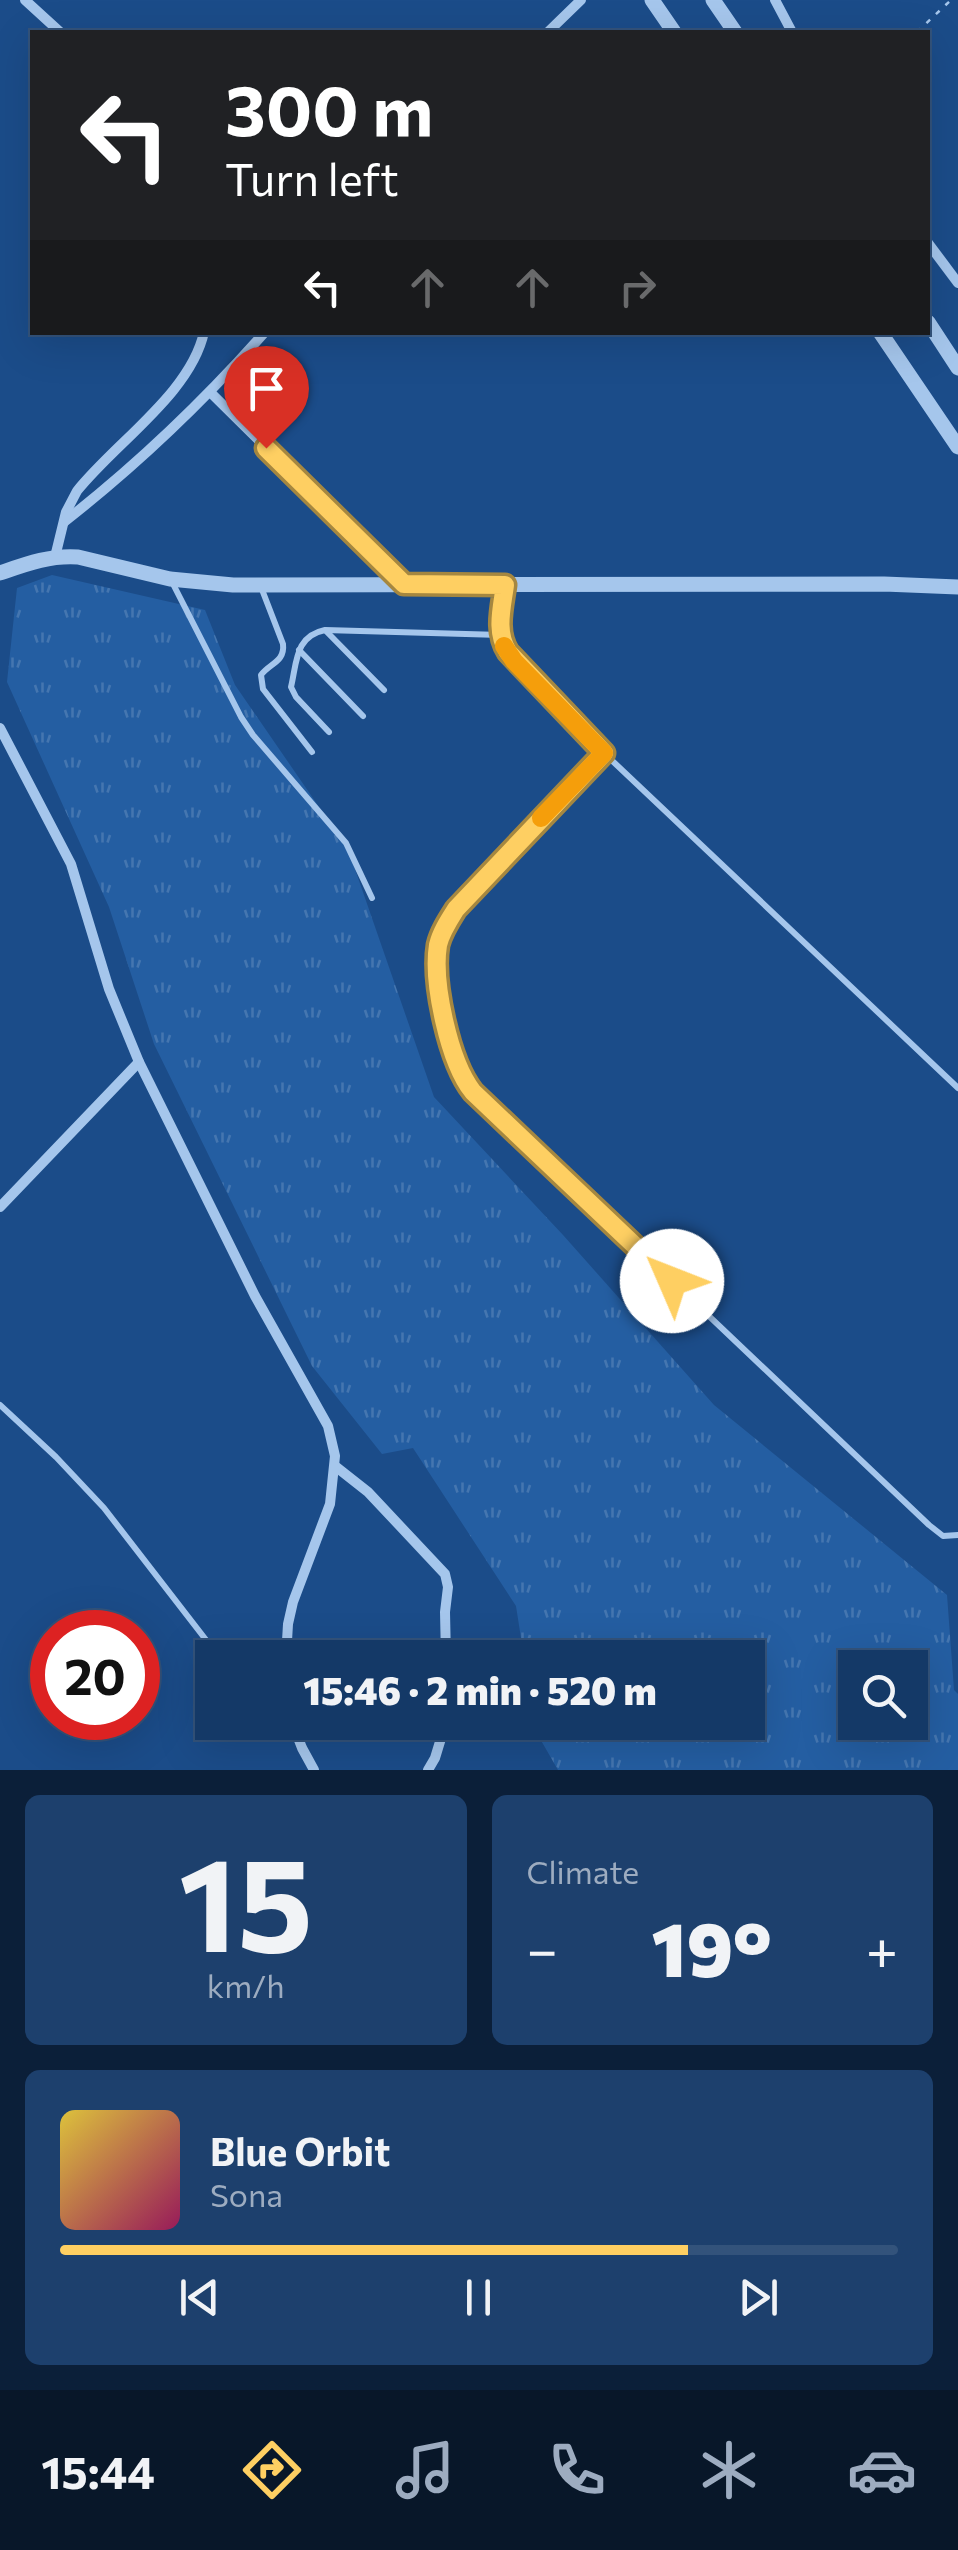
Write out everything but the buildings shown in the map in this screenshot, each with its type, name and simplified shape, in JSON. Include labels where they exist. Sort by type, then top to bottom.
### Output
[{"type":"street","points":[[25,0],[58,30]]},
{"type":"street","points":[[550,30],[582,0]]},
{"type":"street","points":[[652,0],[673,30]]},
{"type":"street","points":[[713,0],[733,30]]},
{"type":"street","points":[[775,0],[791,30]]},
{"type":"street","points":[[930,247],[958,284]]},
{"type":"street","points":[[930,325],[958,368]]},
{"type":"street","points":[[55,556],[70,502],[88,477],[180,383],[196,358],[203,335]]},
{"type":"street","points":[[64,522],[211,393],[262,335]]},
{"type":"street","points":[[882,335],[958,447]]},
{"type":"street","points":[[211,393],[404,584]]},
{"type":"street","points":[[0,573],[55,556],[78,557],[170,579],[260,586],[958,587]]},
{"type":"street","points":[[0,728],[71,864],[105,976],[139,1062],[255,1296],[328,1426],[336,1466],[330,1504],[293,1602],[287,1640]]},
{"type":"street","points":[[0,1208],[139,1062]]},
{"type":"street","points":[[336,1466],[368,1492],[445,1574],[446,1640]]},
{"type":"street","points":[[299,1740],[314,1770]]},
{"type":"street","points":[[428,1770],[440,1740]]},
{"type":"lane","points":[[170,579],[241,717],[346,843],[372,898]]},
{"type":"lane","points":[[505,585],[500,635],[514,661],[604,753],[958,1088]]},
{"type":"lane","points":[[260,586],[284,652],[260,681],[312,752]]},
{"type":"lane","points":[[329,732],[290,687],[300,650],[309,635],[325,630],[500,635]]},
{"type":"lane","points":[[325,630],[384,690]]},
{"type":"lane","points":[[300,650],[364,716]]},
{"type":"lane","points":[[604,753],[471,891],[445,926],[438,944],[437,971],[458,1068],[473,1092],[929,1525],[943,1536],[954,1536],[958,1546]]},
{"type":"lane","points":[[0,1405],[104,1508],[209,1640]]},
{"type":"path","points":[[919,30],[950,0]]},
{"type":"green space","points":[[52,575],[205,610],[235,685],[348,849],[434,1097],[714,1405],[947,1595],[954,1690],[958,1694],[958,1770],[558,1770],[541,1740],[765,1740],[765,1640],[521,1640],[516,1606],[413,1448],[382,1454],[312,1366],[154,1044],[109,907],[7,682],[17,588]]},
{"type":"slow traffic","points":[[504,646],[604,753],[541,818]]},
{"type":"route","points":[[266,448],[404,584],[505,585],[502,643],[514,661],[604,753],[456,909],[438,944],[437,971],[451,1048],[463,1079],[672,1281]]}]
